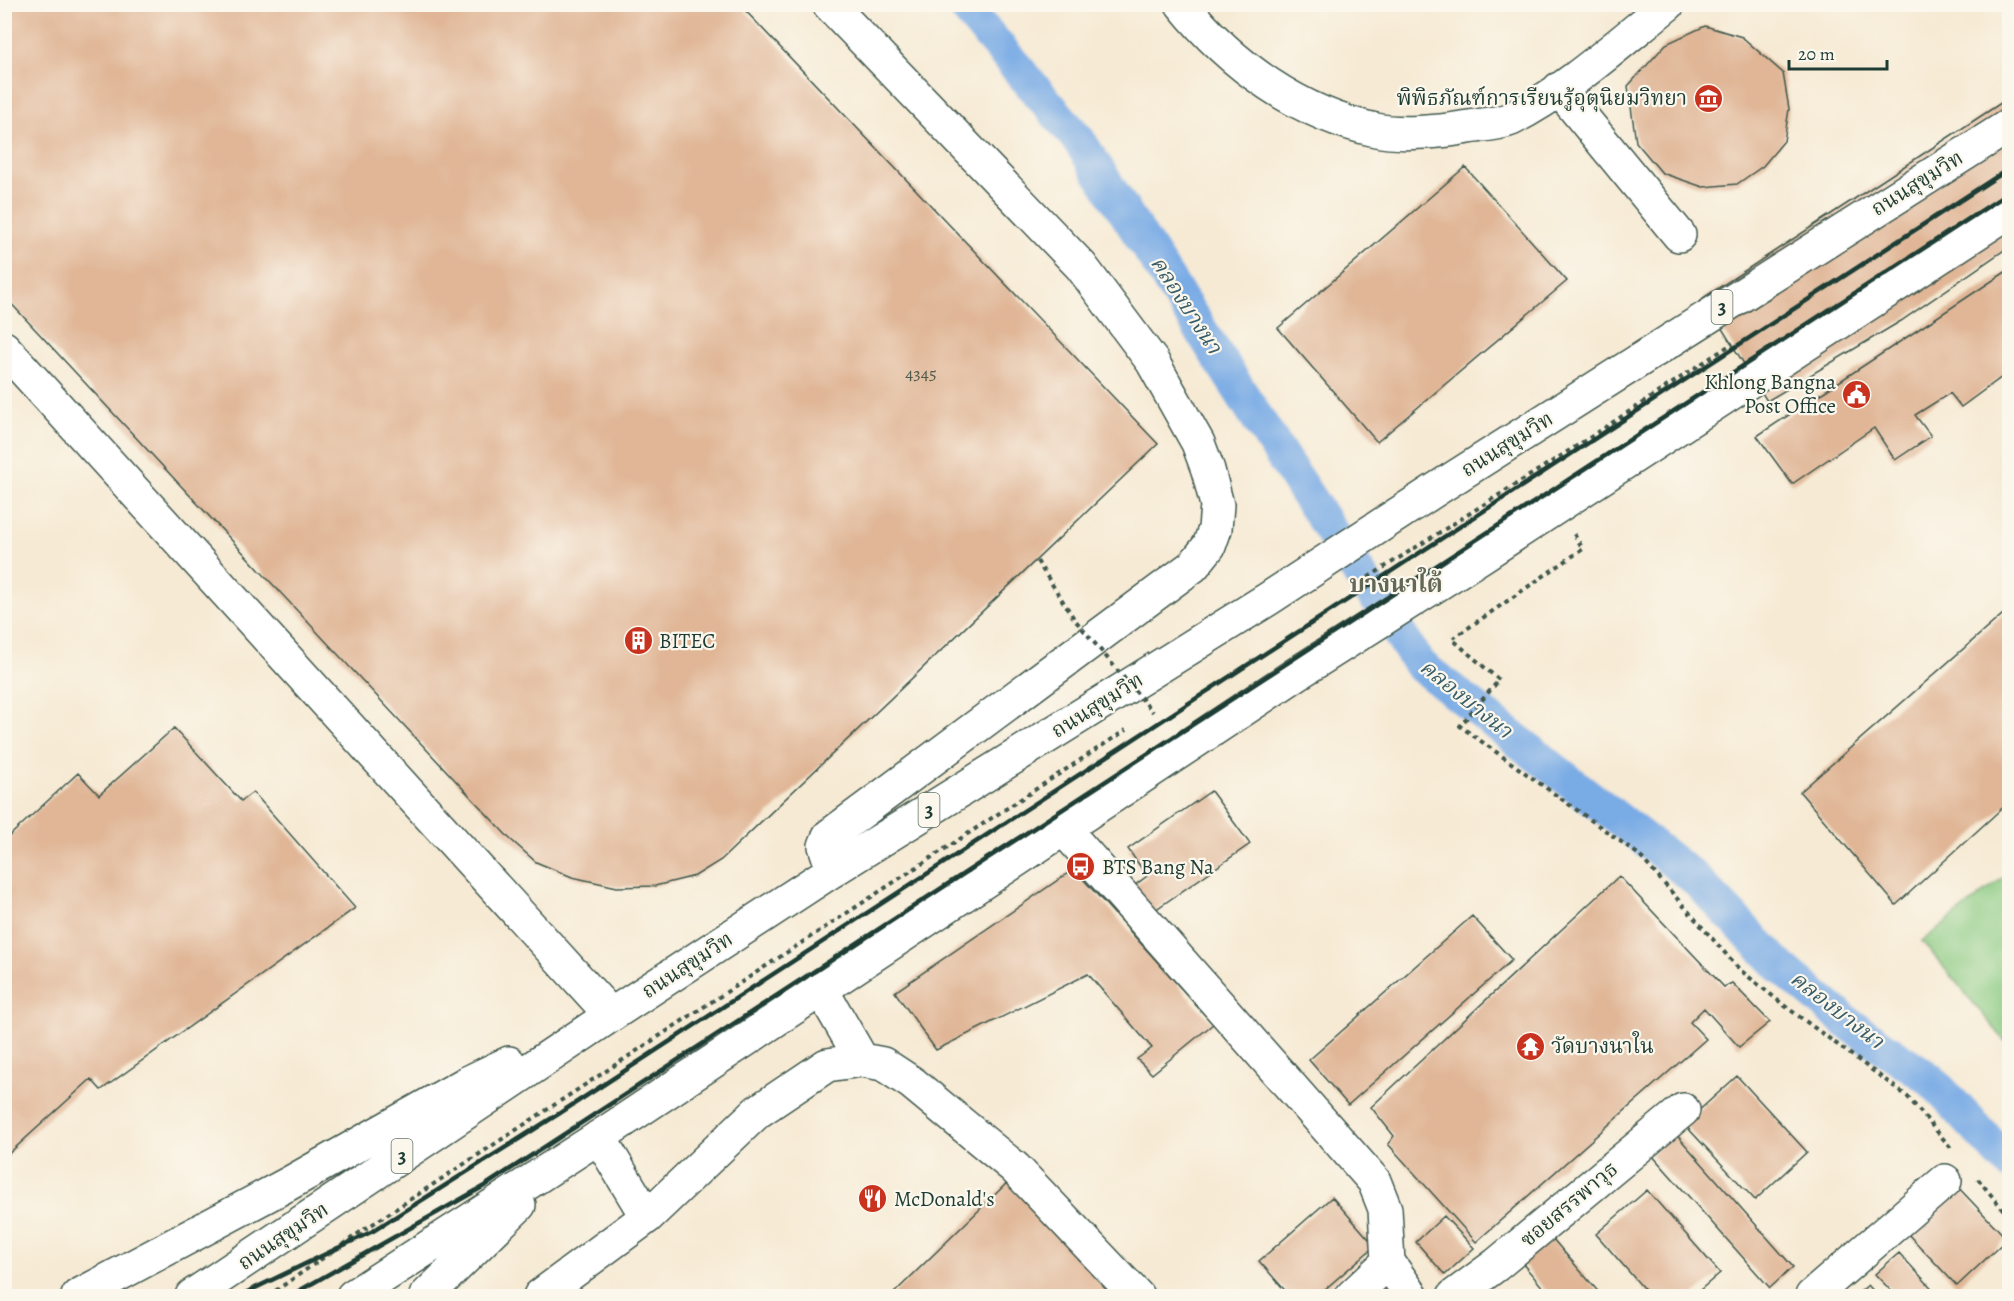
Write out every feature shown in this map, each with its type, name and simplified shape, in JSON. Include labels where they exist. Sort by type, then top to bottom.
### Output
[{"type":"main road","points":[[829,4],[1082,266],[1152,361],[1198,443],[1217,505],[1215,529],[1209,546],[1193,567],[829,836],[825,846],[833,870]]},
{"type":"main road","points":[[1182,4],[1202,28],[1247,69],[1287,96],[1335,119],[1378,131],[1439,132],[1508,120],[1559,89],[1668,4]]},
{"type":"main road","points":[[1559,89],[1679,235]]},
{"type":"main road","name":"ถนนสุขุมวิท","points":[[192,1296],[611,1015],[833,870],[1250,611],[1435,490],[2010,125]]},
{"type":"main road","points":[[353,1296],[562,1161],[1298,673],[2010,211]]},
{"type":"main road","points":[[4,348],[611,1015],[467,1083],[288,1184],[78,1296]]},
{"type":"main road","points":[[1063,828],[1374,1181],[1385,1209],[1388,1262],[1412,1296]]},
{"type":"main road","points":[[821,989],[862,1060]]},
{"type":"main road","points":[[540,1296],[647,1217],[757,1112],[827,1065],[862,1060],[883,1064],[912,1083],[1015,1168],[1137,1296]]},
{"type":"main road","name":"ซอยสรรพาวุธ","points":[[1454,1296],[1496,1265],[1683,1110]]},
{"type":"main road","points":[[598,1137],[647,1217]]},
{"type":"main road","points":[[426,1296],[454,1271],[562,1161]]},
{"type":"main road","points":[[1812,1296],[1949,1166]]},
{"type":"main road","points":[[1352,1296],[1388,1262]]},
{"type":"path","points":[[1344,592],[1576,447],[1731,345]]},
{"type":"path","points":[[1571,528],[1583,549],[1452,639],[1499,680],[1460,726],[1638,854],[1739,969],[1907,1096],[1949,1166]]},
{"type":"path","points":[[1037,561],[1075,620],[1153,712],[1143,718]]},
{"type":"path","points":[[268,1296],[362,1231],[1133,725]]},
{"type":"path","points":[[1977,1178],[2010,1218]]},
{"type":"green space","points":[[2009,873],[2009,1046],[1922,941]]},
{"type":"building","name":"BITEC","points":[[5,4],[739,4],[1158,444],[721,860],[695,876],[655,886],[617,887],[572,877],[536,862],[509,838],[5,297]]},
{"type":"building","name":"พิพิธภัณฑ์การเรียนรู้อุตุนิยมวิทยา","points":[[1705,26],[1742,37],[1783,73],[1789,109],[1784,141],[1763,166],[1737,184],[1703,187],[1662,173],[1636,142],[1628,86],[1666,44]]},
{"type":"building","points":[[2010,97],[2010,246],[1901,321],[1767,401],[1703,298]]},
{"type":"building","points":[[1465,167],[1567,281],[1377,442],[1278,328]]},
{"type":"building","points":[[2010,269],[2010,371],[1961,407],[1950,393],[1915,415],[1931,436],[1895,460],[1874,428],[1792,484],[1757,436]]},
{"type":"building","points":[[2010,608],[2010,801],[1896,905],[1800,792]]},
{"type":"building","points":[[174,728],[241,801],[253,792],[355,908],[101,1090],[91,1079],[5,1157],[5,840],[78,773],[99,795]]},
{"type":"building","points":[[1211,791],[1250,844],[1152,912],[1134,886],[1147,876],[1128,849]]},
{"type":"building","points":[[1074,869],[1213,1024],[1152,1074],[1137,1059],[1152,1048],[1088,974],[936,1050],[895,992]]},
{"type":"building","points":[[1619,876],[1724,987],[1732,983],[1770,1022],[1739,1047],[1704,1008],[1690,1022],[1706,1039],[1476,1242],[1388,1144],[1394,1136],[1371,1107]]},
{"type":"building","points":[[1472,916],[1512,960],[1348,1105],[1309,1060]]},
{"type":"building","points":[[1737,1076],[1807,1152],[1755,1200],[1684,1124]]},
{"type":"building","points":[[1675,1133],[1793,1267],[1770,1288],[1651,1154]]},
{"type":"building","points":[[1012,1178],[1119,1290],[1112,1296],[891,1296]]},
{"type":"building","points":[[1956,1185],[2007,1239],[1957,1286],[1906,1232]]},
{"type":"building","points":[[1647,1190],[1720,1273],[1693,1296],[1650,1296],[1596,1234]]},
{"type":"building","points":[[1332,1197],[1375,1246],[1317,1296],[1290,1296],[1259,1261]]},
{"type":"building","points":[[1444,1216],[1474,1248],[1445,1275],[1416,1242]]},
{"type":"building","points":[[1552,1238],[1602,1296],[1550,1296],[1522,1263]]},
{"type":"building","points":[[1899,1253],[1939,1296],[1896,1296],[1875,1274]]},
{"type":"building","points":[[1868,1285],[1878,1296],[1855,1296]]},
{"type":"waterway","name":"คลองบางนา","points":[[962,4],[1078,139],[1299,483],[1420,665],[1693,877],[1782,968],[1848,1023],[1930,1079],[2010,1164]]},
{"type":"railway","points":[[239,1296],[373,1231],[560,1113],[2010,168]]},
{"type":"railway","points":[[290,1296],[486,1185],[2010,192]]},
{"type":"place","name":"พิพิธภัณฑ์การเรียนรู้อุตุนิยมวิทยา","points":[[1708,98]]},
{"type":"place","name":"Khlong Bangna Post Office","points":[[1857,394]]},
{"type":"place","name":"BITEC","points":[[638,641]]},
{"type":"place","name":"BTS Bang Na","points":[[1081,867]]},
{"type":"place","name":"วัดบางนาใน","points":[[1530,1046]]},
{"type":"place","name":"McDonald's","points":[[873,1199]]},
{"type":"district","name":"บางนาใต้","points":[[1396,584]]}]
